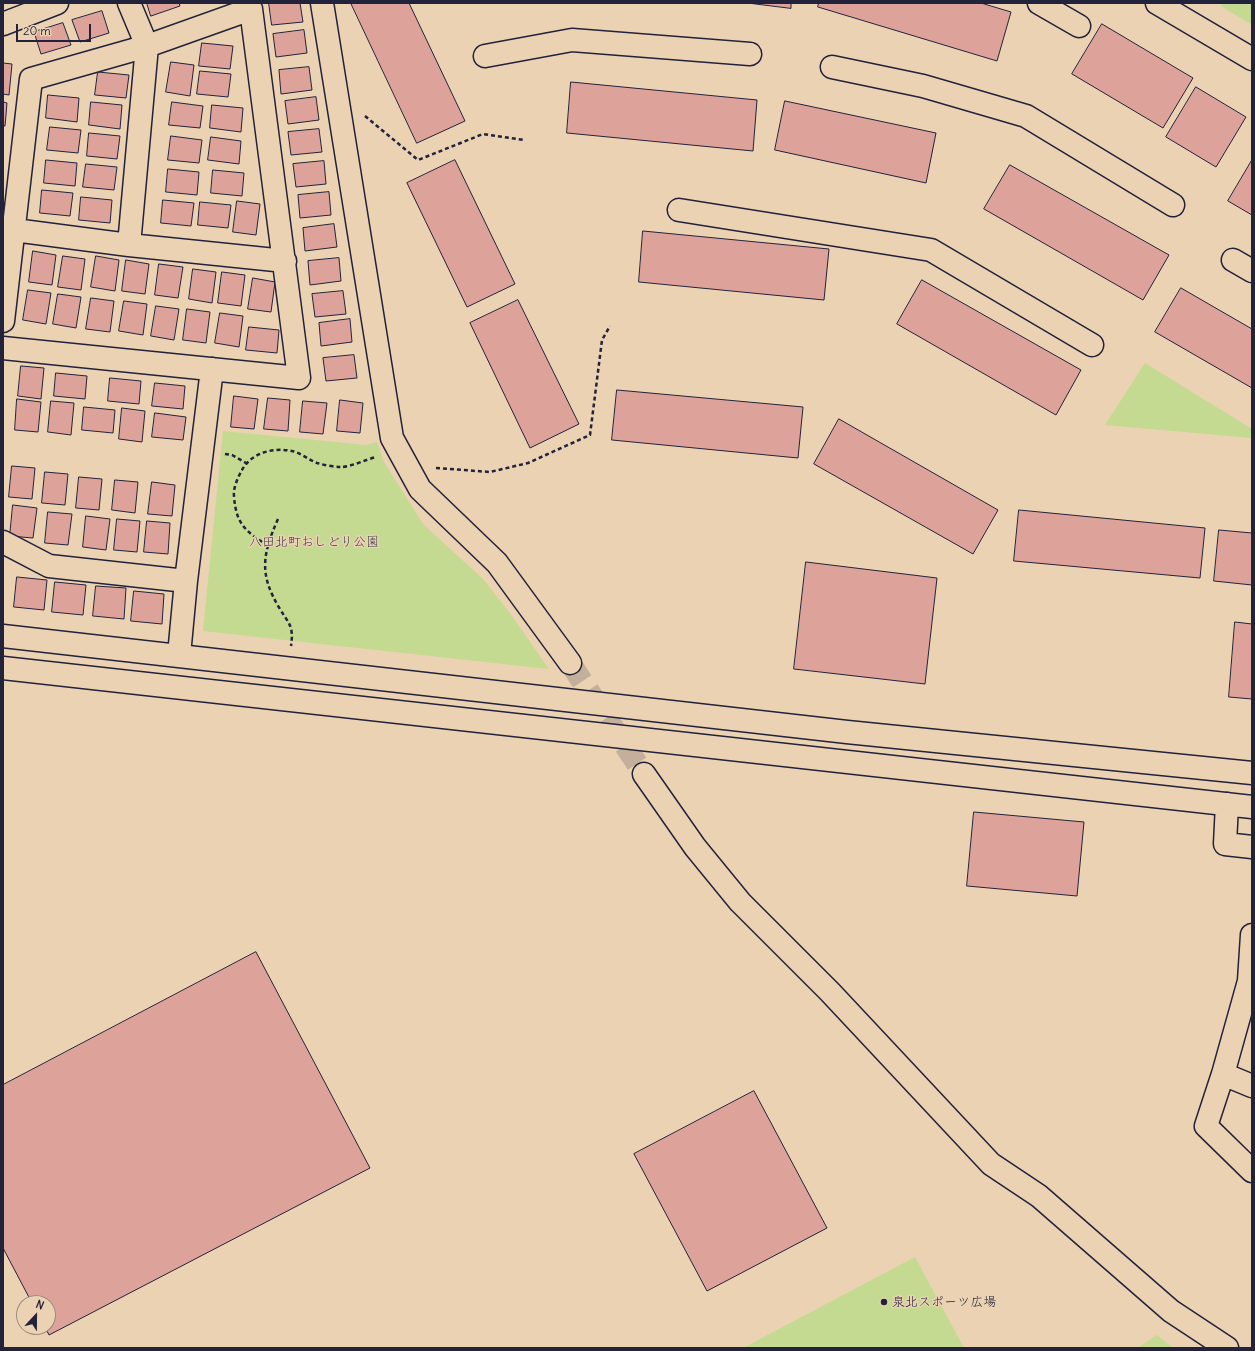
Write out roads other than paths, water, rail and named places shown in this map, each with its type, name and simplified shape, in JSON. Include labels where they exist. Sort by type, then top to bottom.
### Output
[{"type":"street","points":[[3,24],[57,3]]},
{"type":"street","points":[[129,3],[147,46],[129,245]]},
{"type":"street","points":[[322,3],[392,438],[420,489],[497,563],[570,663]]},
{"type":"street","points":[[1039,3],[1079,26]]},
{"type":"street","points":[[1157,3],[1252,60]]},
{"type":"street","points":[[3,321],[31,79],[147,46],[251,9],[285,261],[299,378],[3,348]]},
{"type":"street","points":[[485,56],[572,40],[750,54]]},
{"type":"street","points":[[832,67],[923,86],[1026,116],[1173,204]]},
{"type":"street","points":[[679,210],[931,250],[1092,345]]},
{"type":"street","points":[[14,230],[129,245],[285,261]]},
{"type":"street","points":[[1233,260],[1252,271]]},
{"type":"street","points":[[179,656],[186,581],[212,369]]},
{"type":"street","points":[[3,542],[48,566],[186,581]]},
{"type":"street","points":[[3,636],[847,732],[1252,773]]},
{"type":"street","points":[[3,668],[1252,807]]},
{"type":"street","points":[[644,774],[695,848],[740,902],[830,992],[991,1164],[1039,1196],[1171,1311],[1227,1348]]},
{"type":"street","points":[[1227,804],[1225,844],[1252,847]]},
{"type":"street","points":[[1252,935],[1249,981],[1223,1074],[1206,1126],[1252,1171]]},
{"type":"street","points":[[1223,1074],[1252,1086]]},
{"type":"tunnel","points":[[570,663],[644,774]]},
{"type":"place","name":"泉北スポーツ広場","points":[[884,1302]]},
{"type":"park label","name":"八田北町おしどり公園","points":[[314,542]]}]
